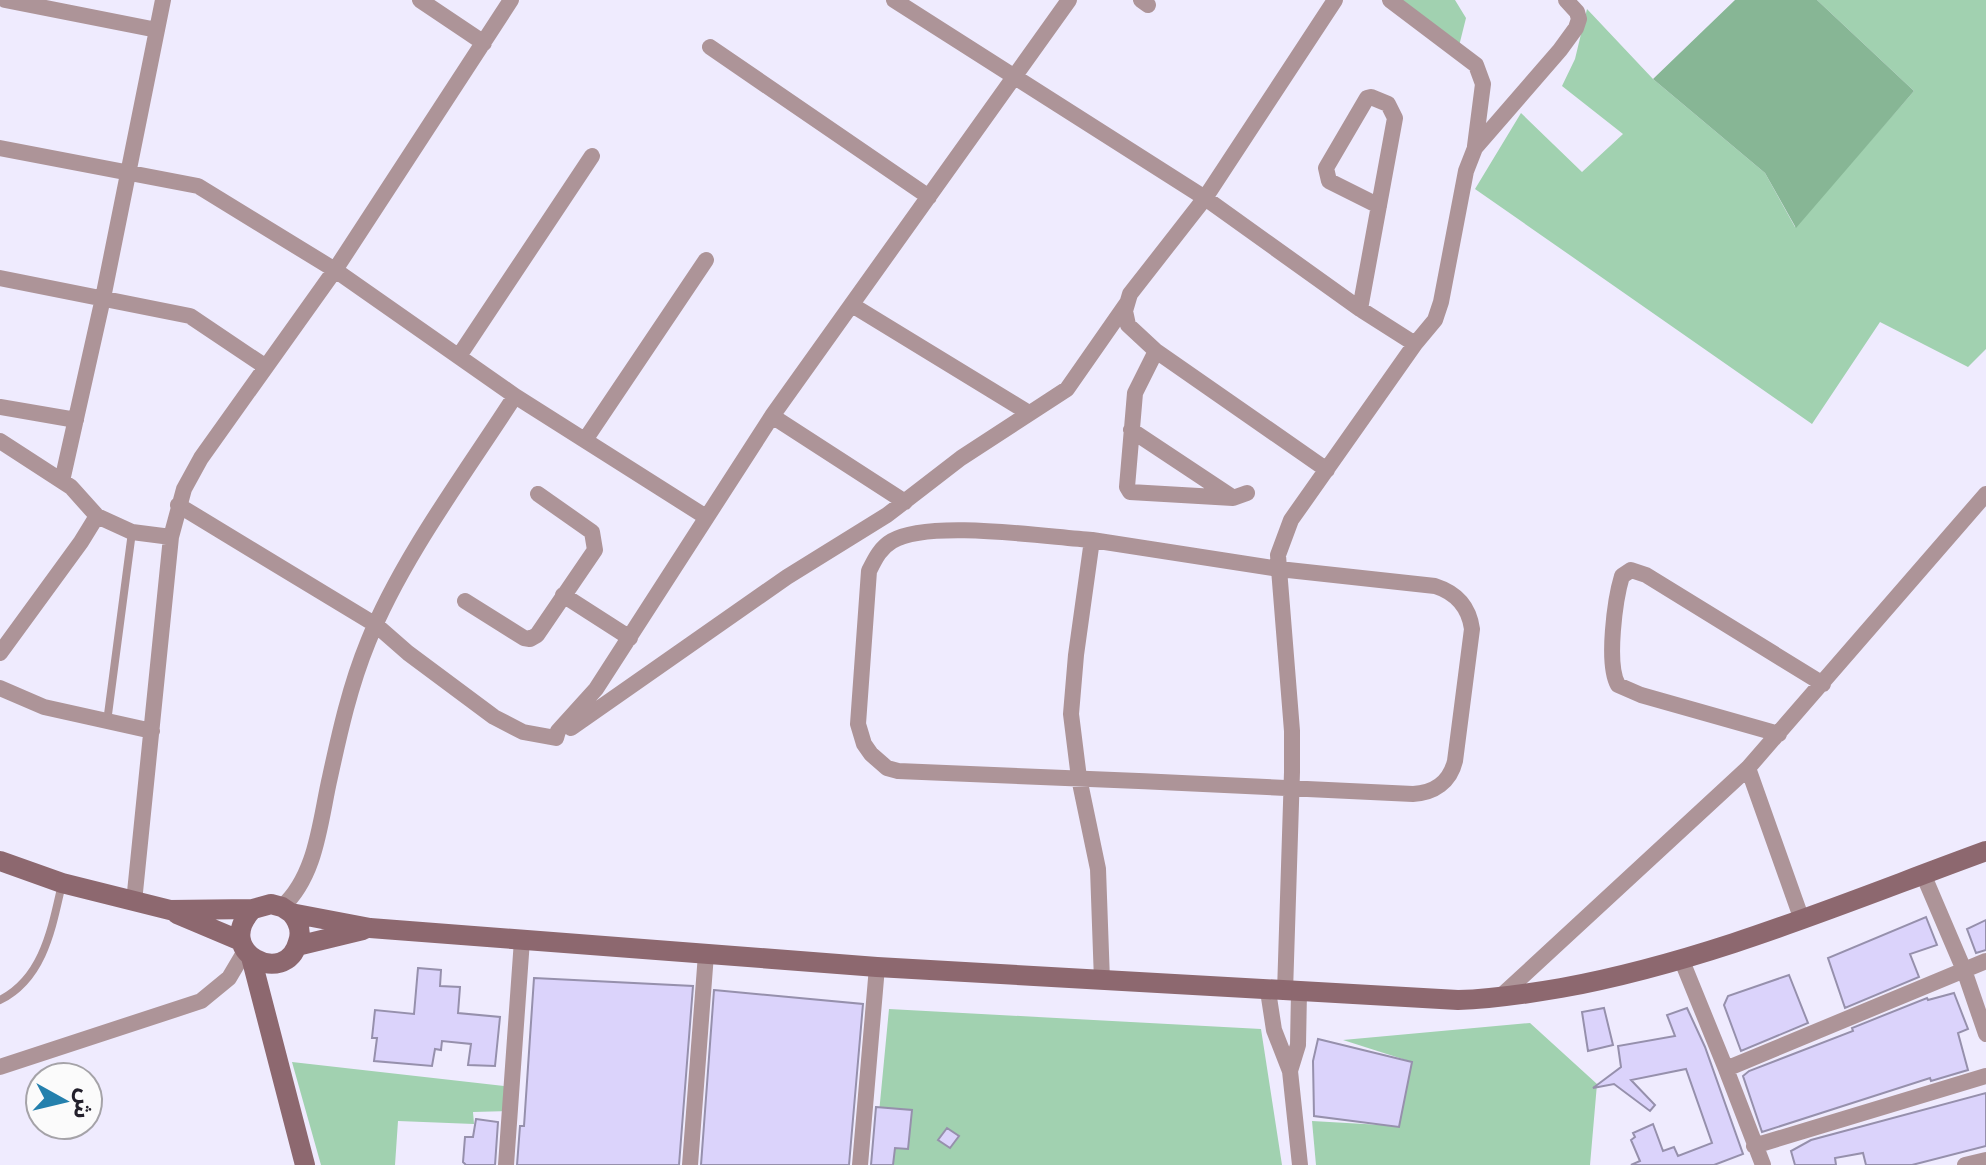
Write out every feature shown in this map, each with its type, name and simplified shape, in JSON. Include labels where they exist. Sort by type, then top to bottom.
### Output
[{"type":"main road","points":[[0,861],[62,883],[170,910],[253,909],[271,904],[370,928],[522,940],[1102,981],[1498,999],[1598,981],[1682,961],[1986,851]]},
{"type":"main road","points":[[253,909],[243,918],[240,931],[305,1165]]},
{"type":"main road","points":[[170,910],[265,964],[276,964],[291,955],[297,946],[300,929],[286,910]]},
{"type":"main road","points":[[297,946],[370,928]]},
{"type":"main road","points":[[266,1017],[267,994],[276,964]]},
{"type":"street","points":[[5,0],[157,30]]},
{"type":"street","points":[[62,481],[103,298],[163,0]]},
{"type":"street","points":[[420,0],[484,43]]},
{"type":"street","points":[[134,902],[171,537],[178,505],[197,465],[335,270],[511,0]]},
{"type":"street","points":[[894,0],[1205,198],[1360,309],[1415,344]]},
{"type":"street","points":[[556,738],[558,731],[596,689],[772,416],[1069,0]]},
{"type":"street","points":[[178,505],[376,625],[408,653],[494,717],[523,732],[556,738],[787,577],[828,554],[905,502],[961,458],[1067,389],[1139,281],[1205,198],[1335,0]]},
{"type":"street","points":[[1300,1165],[1290,1071],[1274,1030],[1284,991],[1292,787],[1292,731],[1278,555],[1291,520],[1435,320],[1466,171],[1475,148],[1483,84],[1476,65],[1390,0]]},
{"type":"street","points":[[1475,148],[1576,28],[1579,19],[1577,12],[1566,0]]},
{"type":"street","points":[[710,47],[929,197]]},
{"type":"street","points":[[1360,309],[1379,206],[1395,118],[1388,104],[1371,97],[1326,168],[1326,174],[1329,181],[1379,206]]},
{"type":"street","points":[[0,148],[198,186],[335,270],[515,396],[706,517]]},
{"type":"street","points":[[459,356],[592,156]]},
{"type":"street","points":[[585,440],[706,260]]},
{"type":"street","points":[[0,278],[190,316],[266,367]]},
{"type":"street","points":[[1127,303],[1128,325],[1156,351],[1327,470]]},
{"type":"street","points":[[852,305],[1029,413]]},
{"type":"street","points":[[1131,430],[1240,496],[1130,492],[1127,487],[1131,430],[1135,393],[1156,351]]},
{"type":"street","points":[[286,910],[311,856],[351,688],[387,600],[515,396]]},
{"type":"street","points":[[0,407],[76,420]]},
{"type":"street","points":[[772,416],[905,502]]},
{"type":"street","points":[[0,441],[71,487],[97,516],[132,532],[171,537]]},
{"type":"street","points":[[465,601],[530,639],[537,635],[595,550],[592,532],[538,494]]},
{"type":"street","points":[[1498,999],[1748,768],[1986,494]]},
{"type":"street","points":[[0,653],[97,516]]},
{"type":"street","points":[[925,530],[1092,540],[1279,569],[1435,586],[1461,601],[1472,629],[1455,761],[1443,783],[1421,793],[887,768],[878,763],[864,744],[857,714],[869,571],[877,554],[891,542],[925,530]]},
{"type":"street","points":[[1092,540],[1072,690],[1072,733],[1098,869],[1102,981]]},
{"type":"street","points":[[1779,734],[1641,695],[1618,685],[1613,674],[1612,654],[1622,576],[1631,570],[1646,575],[1823,684]]},
{"type":"street","points":[[563,595],[630,638]]},
{"type":"street","points":[[0,688],[44,707],[152,731]]},
{"type":"street","points":[[1748,768],[1802,920]]},
{"type":"street","points":[[1923,874],[1964,970],[1986,1034]]},
{"type":"street","points":[[506,1165],[522,940]]},
{"type":"street","points":[[0,1067],[201,1001],[221,987],[245,950]]},
{"type":"street","points":[[690,1165],[706,954]]},
{"type":"street","points":[[1682,961],[1763,1165]]},
{"type":"street","points":[[1726,1069],[1986,961]]},
{"type":"street","points":[[860,1165],[877,967]]},
{"type":"street","points":[[1284,991],[1300,1032],[1290,1071]]},
{"type":"street","points":[[1754,1146],[1986,1076]]},
{"type":"street","points":[[1965,1165],[1986,1160]]},
{"type":"lane","points":[[107,722],[132,532]]},
{"type":"lane","points":[[0,1000],[17,988],[40,960],[62,883]]},
{"type":"green space","points":[[1396,0],[1455,0],[1466,18],[1458,50]]},
{"type":"green space","points":[[1735,0],[1817,0],[1914,91],[1796,228],[1765,173],[1653,79]]},
{"type":"green space","points":[[1817,0],[1986,0],[1986,349],[1968,367],[1880,322],[1812,424],[1475,189],[1521,113],[1582,172],[1623,134],[1562,86],[1575,59],[1587,9],[1653,79],[1765,173],[1795,227],[1914,91]]},
{"type":"green space","points":[[889,1009],[1261,1029],[1282,1165],[874,1165]]},
{"type":"green space","points":[[1530,1023],[1597,1084],[1590,1165],[1316,1165],[1312,1121],[1399,1126],[1412,1062],[1343,1040]]},
{"type":"green space","points":[[292,1062],[504,1086],[510,1111],[473,1112],[474,1124],[398,1121],[395,1165],[321,1165]]},
{"type":"building","points":[[1926,917],[1937,945],[1910,954],[1919,977],[1845,1008],[1828,958]]},
{"type":"building","points":[[1986,920],[1986,950],[1976,953],[1967,929]]},
{"type":"building","points":[[418,968],[441,970],[440,986],[460,987],[458,1013],[500,1017],[495,1066],[468,1065],[471,1044],[442,1041],[441,1050],[435,1049],[432,1066],[374,1061],[377,1038],[372,1038],[375,1010],[414,1014]]},
{"type":"building","points":[[1789,975],[1808,1023],[1741,1051],[1724,1005],[1728,996]]},
{"type":"building","points":[[534,978],[693,986],[679,1165],[517,1165],[520,1126],[524,1126]]},
{"type":"building","points":[[714,990],[863,1004],[849,1165],[701,1165]]},
{"type":"building","points":[[1954,993],[1968,1029],[1958,1033],[1968,1070],[1931,1081],[1930,1078],[1762,1132],[1743,1076],[1749,1071],[1853,1031],[1852,1028],[1927,998]]},
{"type":"building","points":[[1604,1008],[1613,1045],[1588,1051],[1582,1012]]},
{"type":"building","points":[[1687,1008],[1705,1047],[1743,1154],[1714,1165],[1631,1165],[1640,1161],[1631,1140],[1635,1137],[1633,1133],[1653,1124],[1663,1151],[1674,1147],[1678,1156],[1712,1143],[1686,1069],[1631,1080],[1655,1105],[1650,1111],[1614,1084],[1593,1088],[1621,1067],[1618,1046],[1675,1036],[1667,1015]]},
{"type":"building","points":[[1318,1039],[1412,1062],[1399,1127],[1314,1116],[1313,1061]]},
{"type":"building","points":[[1986,1093],[1986,1146],[1912,1165],[1866,1165],[1863,1153],[1835,1158],[1836,1165],[1795,1165],[1791,1151],[1811,1140]]},
{"type":"building","points":[[876,1107],[912,1110],[908,1149],[895,1148],[893,1165],[871,1165]]},
{"type":"building","points":[[476,1119],[498,1122],[495,1165],[466,1165],[463,1162],[465,1137],[473,1137]]},
{"type":"building","points":[[947,1128],[959,1136],[950,1148],[938,1140]]}]
